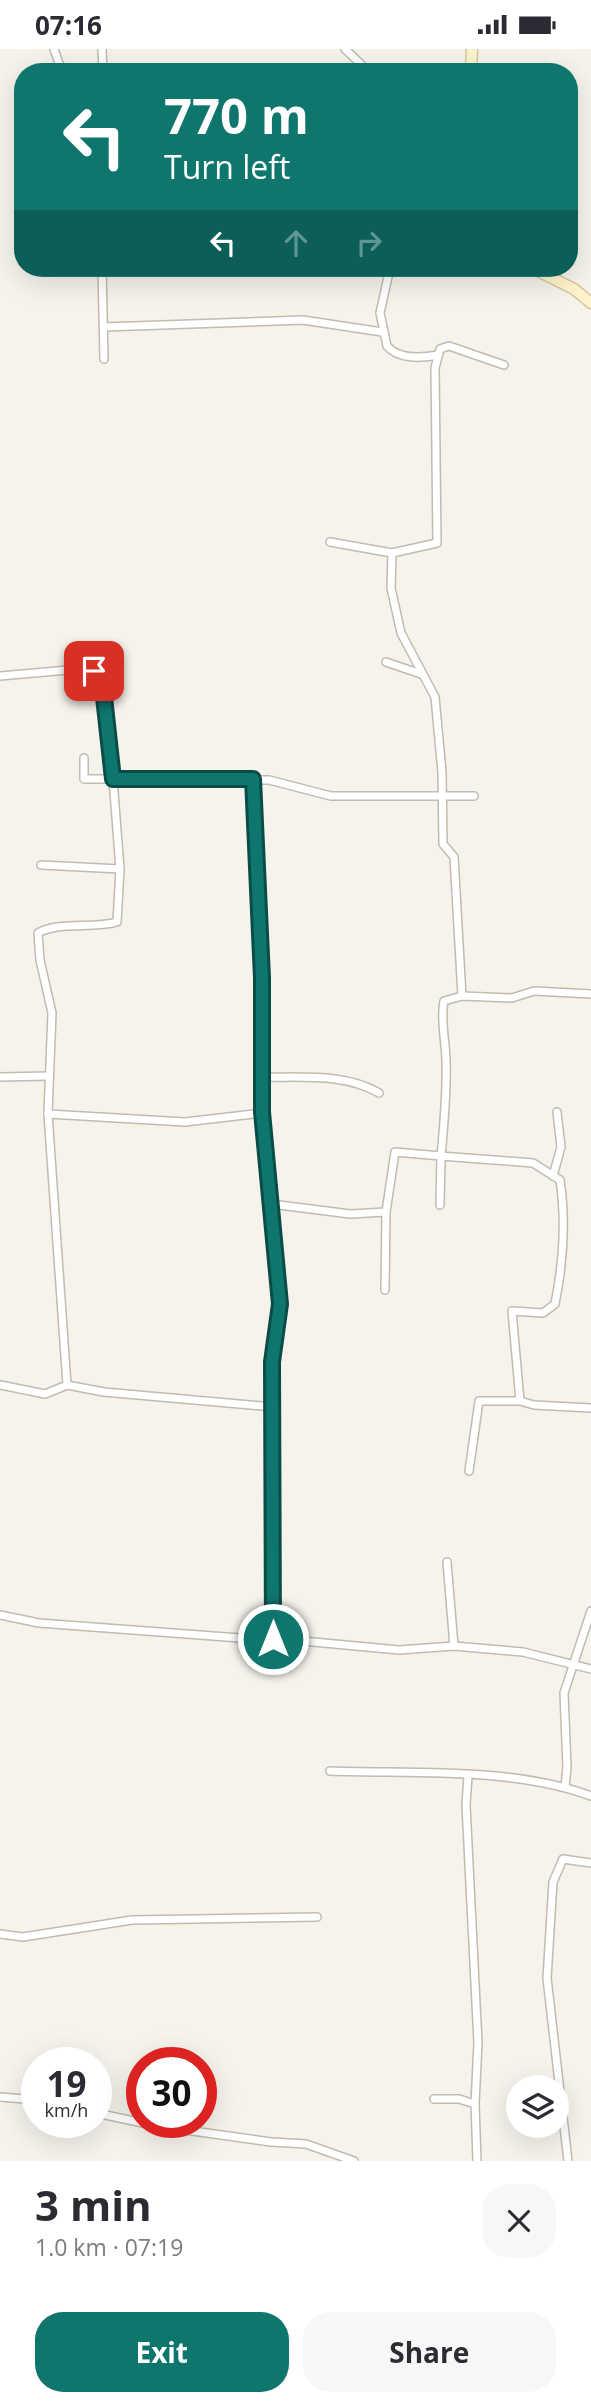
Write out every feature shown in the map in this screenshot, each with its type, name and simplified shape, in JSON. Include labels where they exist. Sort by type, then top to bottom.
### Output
[{"type":"main road","points":[[550,277],[574,289],[591,303]]},
{"type":"street","points":[[345,49],[360,63]]},
{"type":"street","points":[[102,277],[104,359]]},
{"type":"street","points":[[388,277],[380,313],[382,333],[392,352],[421,358],[438,355]]},
{"type":"street","points":[[104,327],[303,320],[382,333]]},
{"type":"street","points":[[330,542],[392,553],[437,543],[435,368],[440,349],[449,346],[504,365]]},
{"type":"street","points":[[392,553],[391,588],[401,633],[435,697],[443,844],[454,857],[462,996]]},
{"type":"street","points":[[386,662],[422,674]]},
{"type":"street","points":[[0,676],[68,670],[94,671],[103,688],[113,779],[120,869],[117,922],[97,927],[48,928],[38,933],[40,960],[52,1013],[48,1114],[67,1385]]},
{"type":"street","points":[[84,758],[84,779],[253,779],[331,796],[474,796]]},
{"type":"street","points":[[253,779],[264,1077],[262,1112],[280,1304],[272,1362],[273,1639]]},
{"type":"street","points":[[41,865],[120,869]]},
{"type":"street","points":[[440,1205],[447,1081],[446,1032],[442,1013],[444,1001],[462,996],[512,998],[534,991],[591,994]]},
{"type":"street","points":[[0,1077],[49,1076]]},
{"type":"street","points":[[264,1077],[362,1083],[379,1093]]},
{"type":"street","points":[[48,1114],[185,1122],[262,1112]]},
{"type":"street","points":[[553,1175],[561,1147],[556,1112]]},
{"type":"street","points":[[385,1290],[386,1212],[395,1152],[533,1163],[560,1180],[564,1205],[561,1274],[555,1304],[543,1313],[512,1311],[520,1401]]},
{"type":"street","points":[[271,1204],[350,1214],[386,1212]]},
{"type":"street","points":[[0,1385],[45,1394],[67,1385],[104,1392],[273,1407]]},
{"type":"street","points":[[469,1471],[479,1401],[520,1401],[591,1408]]},
{"type":"street","points":[[447,1562],[454,1646]]},
{"type":"street","points":[[565,1786],[567,1767],[564,1693],[591,1611]]},
{"type":"street","points":[[0,1615],[52,1624],[399,1650],[454,1646],[523,1652],[574,1667],[591,1669]]},
{"type":"street","points":[[330,1771],[501,1777],[565,1786],[591,1796]]},
{"type":"street","points":[[468,1776],[466,1805],[478,2043],[475,2104],[477,2161]]},
{"type":"street","points":[[568,2161],[547,1978],[553,1882],[563,1859],[591,1863]]},
{"type":"street","points":[[0,1934],[23,1937],[132,1920],[317,1917]]},
{"type":"street","points":[[0,2097],[21,2099]]},
{"type":"street","points":[[434,2099],[459,2099],[475,2104]]},
{"type":"street","points":[[112,2116],[157,2126],[271,2142],[306,2144],[354,2161]]},
{"type":"route","points":[[94,671],[103,688],[113,779],[253,779],[262,978],[262,1112],[266,1132],[280,1304],[272,1362],[273,1639]]}]
